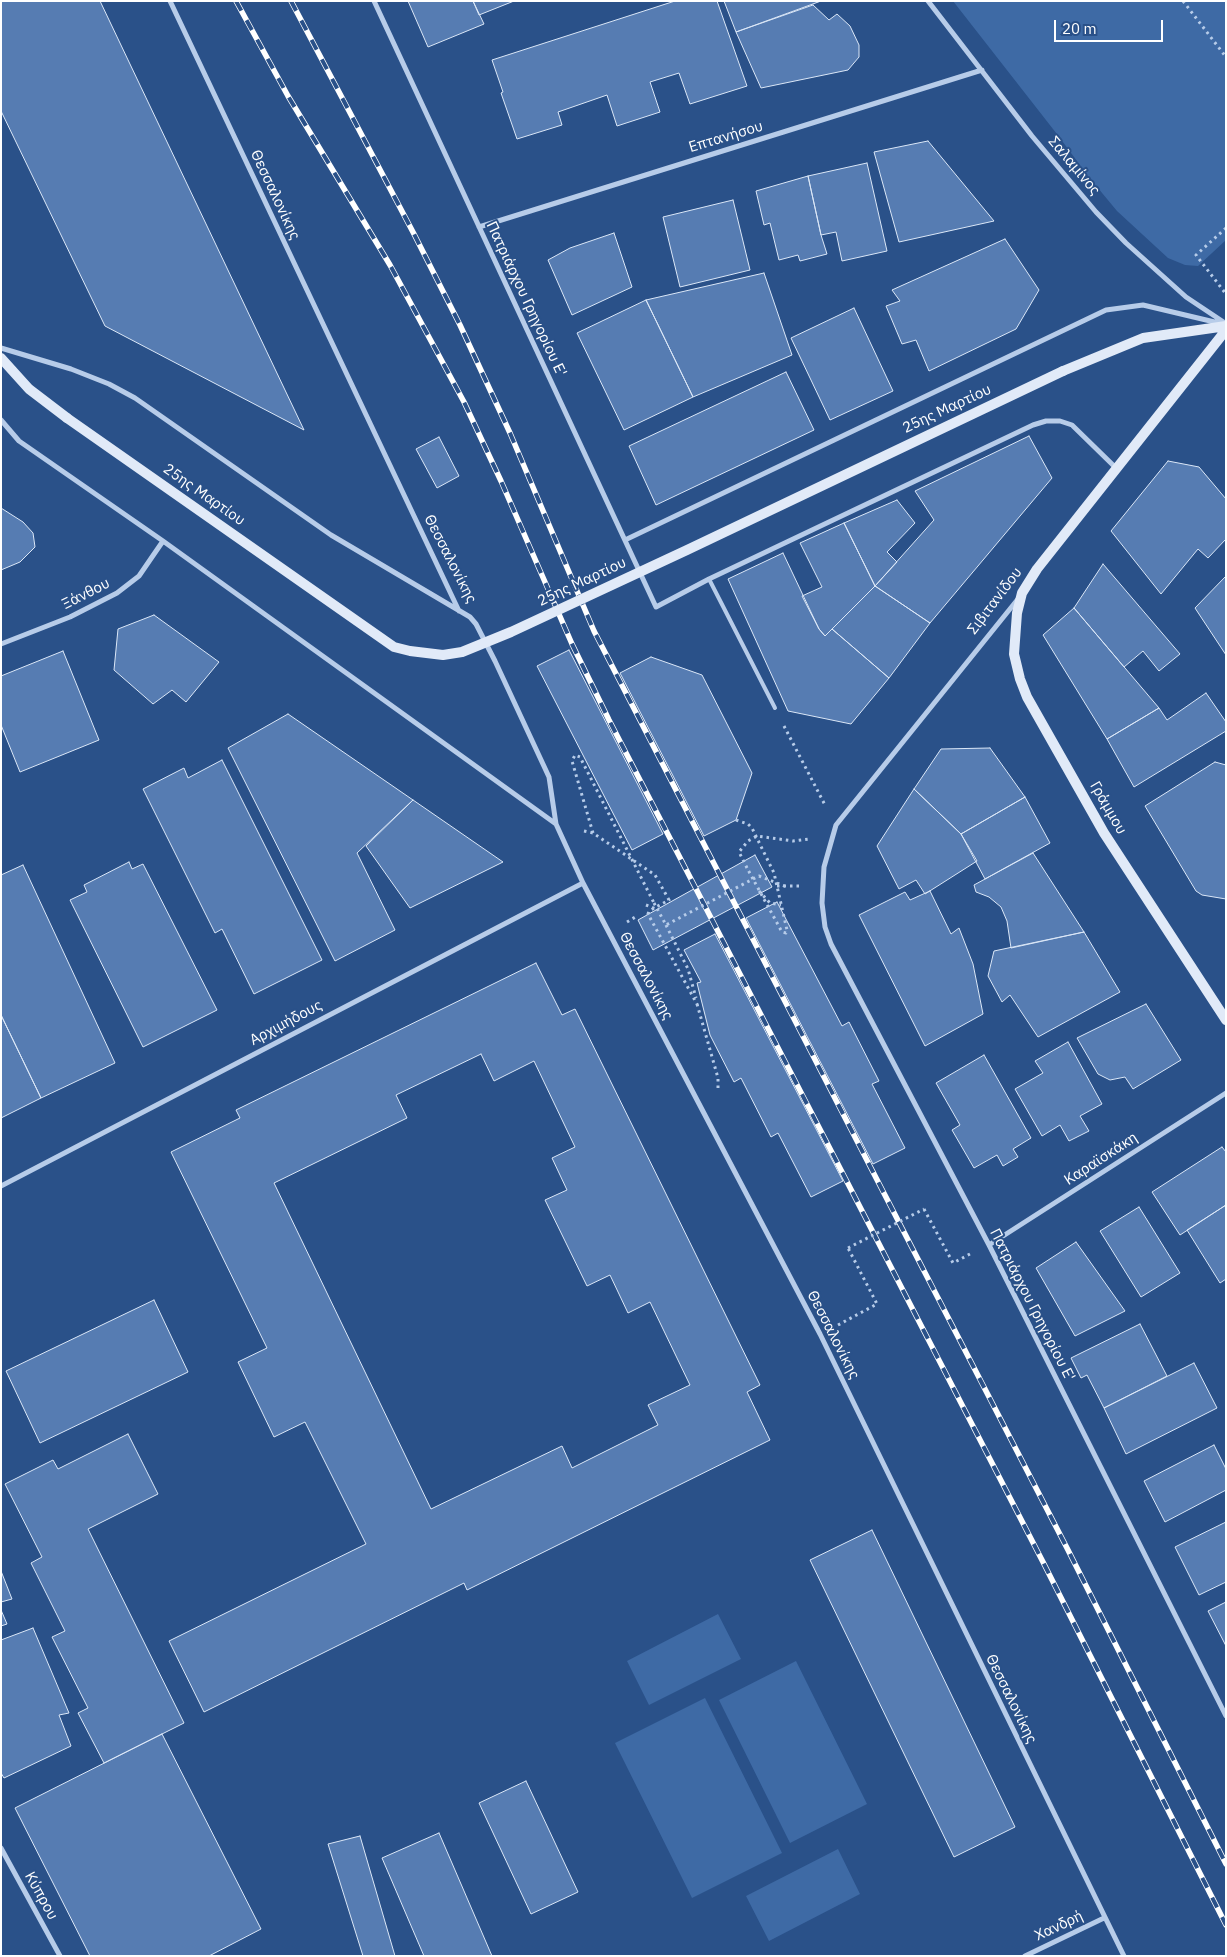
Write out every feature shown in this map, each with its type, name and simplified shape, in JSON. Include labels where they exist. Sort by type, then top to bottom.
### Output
[{"type":"street","name":"Θεσσαλονίκης","points":[[170,1],[460,611],[470,617],[476,624],[549,777],[556,824],[583,883],[820,1334],[1124,1956]]},
{"type":"street","name":"Πατριάρχου Γρηγορίου Ε'","points":[[374,1],[656,607],[709,579]]},
{"type":"street","name":"Σαλαμίνος","points":[[928,1],[1068,180],[1126,243],[1186,296],[1226,324]]},
{"type":"street","name":"Επτανήσου","points":[[479,227],[982,70]]},
{"type":"street","name":"25ης Μαρτίου","points":[[625,540],[1106,310],[1143,305],[1226,324]]},
{"type":"street","name":"25ης Μαρτίου","points":[[1,358],[29,389],[67,418],[394,647],[410,652],[443,655],[462,652],[528,624],[1063,371],[1143,338],[1226,324]]},
{"type":"street","name":"Σιβιτανίδου","points":[[822,904],[824,867],[836,825],[1022,593],[1037,569],[1226,330]]},
{"type":"street","points":[[1,348],[72,369],[109,384],[136,398],[331,535],[460,611]]},
{"type":"street","points":[[1,420],[19,440],[556,824]]},
{"type":"street","points":[[709,579],[1033,424],[1046,421],[1060,421],[1072,425],[1116,468]]},
{"type":"street","name":"Ξάνθου","points":[[1,644],[70,617],[117,593],[140,576],[162,541]]},
{"type":"street","name":"Γράμμου","points":[[1022,593],[1015,629],[1014,654],[1027,697],[1104,834],[1226,1020]]},
{"type":"street","name":"Αρχιμήδους","points":[[1,1186],[583,883]]},
{"type":"street","name":"Πατριάρχου Γρηγορίου Ε'","points":[[822,904],[825,927],[831,944],[989,1245],[1226,1716]]},
{"type":"street","name":"Καραϊσκάκη","points":[[989,1245],[1226,1093]]},
{"type":"street","name":"Κύπρου","points":[[1,1848],[60,1956]]},
{"type":"street","name":"Χανδρή","points":[[1025,1956],[1104,1918]]},
{"type":"lane","points":[[709,579],[774,708]]},
{"type":"path","points":[[1183,1],[1226,57]]},
{"type":"path","points":[[1226,228],[1196,255],[1226,294]]},
{"type":"path","points":[[774,708],[836,825]]},
{"type":"path","points":[[649,911],[668,901],[669,898],[655,875],[646,867],[633,861],[593,834],[572,761],[573,756],[580,756],[633,861],[654,903],[657,909],[688,969],[716,1074]]},
{"type":"path","points":[[736,820],[748,824],[774,873],[787,930],[786,933],[782,932],[761,892]]},
{"type":"path","points":[[781,905],[768,902],[738,852],[748,841],[756,836],[793,842],[810,838]]},
{"type":"path","points":[[666,925],[759,876],[787,887],[777,886]]},
{"type":"path","points":[[657,909],[646,905],[649,911],[648,914],[698,1006]]},
{"type":"path","points":[[703,1026],[708,1025]]},
{"type":"path","points":[[820,1334],[877,1304],[848,1248],[924,1208],[953,1263]]},
{"type":"shaded area","points":[[953,1],[1226,1],[1226,240],[1198,266],[1185,265],[1168,258],[1117,211]]},
{"type":"shaded area","points":[[718,1614],[741,1659],[649,1705],[627,1661]]},
{"type":"shaded area","points":[[796,1661],[867,1804],[790,1843],[719,1700]]},
{"type":"shaded area","points":[[705,1698],[782,1853],[692,1898],[615,1743]]},
{"type":"shaded area","points":[[838,1849],[860,1894],[769,1941],[746,1896]]},
{"type":"building","points":[[1,1],[100,1],[304,430],[105,326],[1,111]]},
{"type":"building","points":[[408,1],[473,1],[484,24],[428,47]]},
{"type":"building","points":[[473,1],[514,1],[479,15]]},
{"type":"building","points":[[675,1],[717,1],[747,86],[690,104],[679,73],[650,82],[660,112],[617,126],[607,95],[558,112],[562,125],[517,139],[492,60]]},
{"type":"building","points":[[724,1],[821,1],[736,32]]},
{"type":"building","points":[[813,5],[829,20],[837,14],[850,26],[859,45],[859,57],[848,70],[761,88],[736,32]]},
{"type":"building","points":[[928,141],[994,221],[899,242],[874,152]]},
{"type":"building","points":[[867,163],[887,251],[842,261],[836,232],[821,235],[808,176]]},
{"type":"building","points":[[808,176],[827,254],[800,261],[798,255],[779,260],[770,223],[764,225],[756,191]]},
{"type":"building","points":[[733,200],[750,270],[680,287],[663,217]]},
{"type":"building","points":[[614,233],[632,287],[572,315],[548,260],[570,248]]},
{"type":"building","points":[[1005,239],[1039,290],[1016,329],[929,371],[916,340],[902,344],[886,306],[900,301],[892,290]]},
{"type":"building","points":[[764,273],[792,355],[693,397],[646,300]]},
{"type":"building","points":[[646,300],[693,397],[624,430],[577,333]]},
{"type":"building","points":[[854,308],[893,391],[830,420],[791,338]]},
{"type":"building","points":[[786,372],[814,430],[656,505],[629,446]]},
{"type":"building","points":[[1029,436],[1052,478],[930,623],[875,586],[934,520],[915,491]]},
{"type":"building","points":[[439,437],[459,476],[437,488],[416,449]]},
{"type":"building","points":[[1168,461],[1199,467],[1226,499],[1226,539],[1208,558],[1198,549],[1161,594],[1111,531]]},
{"type":"building","points":[[897,500],[915,523],[887,552],[897,562],[875,586],[844,523]]},
{"type":"building","points":[[1,508],[23,522],[33,533],[35,547],[20,562],[1,570]]},
{"type":"building","points":[[844,523],[875,586],[825,636],[819,629],[802,596],[822,587],[800,543]]},
{"type":"building","points":[[783,553],[819,629],[825,636],[832,629],[889,678],[851,724],[788,711],[728,579]]},
{"type":"building","points":[[1103,564],[1180,654],[1159,671],[1143,651],[1124,667],[1074,608]]},
{"type":"building","points":[[1226,576],[1226,655],[1195,608]]},
{"type":"building","points":[[875,586],[930,623],[889,678],[832,629]]},
{"type":"building","points":[[1074,608],[1159,708],[1107,739],[1043,635]]},
{"type":"building","points":[[154,615],[219,662],[186,702],[172,690],[153,704],[114,670],[118,629]]},
{"type":"building","points":[[569,650],[663,834],[632,850],[537,666]]},
{"type":"building","points":[[63,651],[99,740],[20,772],[1,725],[1,676]]},
{"type":"building","points":[[651,657],[702,675],[752,773],[736,820],[704,836],[620,673]]},
{"type":"building","points":[[1206,693],[1226,722],[1226,731],[1134,787],[1107,739],[1159,708],[1167,720]]},
{"type":"building","points":[[288,714],[413,800],[357,853],[395,930],[335,961],[228,748]]},
{"type":"building","points":[[990,748],[1025,797],[961,834],[914,789],[941,749]]},
{"type":"building","points":[[222,760],[322,960],[254,994],[222,929],[215,933],[143,789],[184,768],[188,778]]},
{"type":"building","points":[[1215,762],[1226,765],[1226,899],[1202,895],[1196,891],[1145,806]]},
{"type":"building","points":[[914,789],[961,834],[977,861],[925,894],[916,880],[899,889],[877,846]]},
{"type":"building","points":[[1025,797],[1050,843],[985,879],[961,834]]},
{"type":"building","points":[[413,800],[503,862],[410,908],[366,846]]},
{"type":"building","points":[[1033,853],[1084,932],[1011,948],[1007,921],[1001,907],[989,897],[976,892],[974,885]]},
{"type":"building","points":[[755,855],[772,887],[653,950],[638,920]]},
{"type":"building","points":[[129,862],[132,869],[143,864],[217,1010],[143,1047],[70,900],[87,892],[84,885]]},
{"type":"building","points":[[23,865],[115,1063],[41,1098],[1,1015],[1,875]]},
{"type":"building","points":[[930,891],[951,934],[959,928],[973,964],[983,1014],[925,1046],[859,915],[905,892],[910,900]]},
{"type":"building","points":[[777,902],[842,1026],[849,1022],[879,1081],[872,1084],[905,1148],[873,1164],[746,918]]},
{"type":"building","points":[[1084,932],[1120,992],[1038,1037],[1010,995],[1002,1002],[988,976],[994,951]]},
{"type":"building","points":[[715,934],[843,1181],[811,1197],[778,1133],[771,1137],[741,1078],[734,1082],[710,1035],[697,983],[701,982],[684,950]]},
{"type":"building","points":[[536,963],[562,1015],[575,1009],[760,1385],[747,1392],[770,1440],[467,1590],[464,1583],[204,1712],[169,1641],[366,1544],[305,1422],[274,1437],[238,1362],[267,1348],[171,1152],[240,1118],[236,1110]],"holes":[[[481,1054],[494,1081],[534,1061],[575,1147],[552,1158],[567,1190],[545,1200],[587,1286],[610,1275],[628,1313],[650,1302],[690,1385],[648,1405],[658,1425],[572,1468],[562,1446],[431,1509],[274,1183],[407,1118],[396,1095]]]},
{"type":"building","points":[[1146,1004],[1181,1060],[1133,1089],[1125,1077],[1110,1080],[1098,1074],[1077,1038]]},
{"type":"building","points":[[1,1015],[41,1098],[1,1118]]},
{"type":"building","points":[[1068,1042],[1102,1104],[1080,1116],[1089,1131],[1069,1141],[1060,1125],[1042,1136],[1015,1089],[1043,1073],[1035,1061]]},
{"type":"building","points":[[984,1055],[1031,1138],[1013,1149],[1018,1157],[1003,1166],[997,1155],[974,1168],[952,1130],[960,1125],[936,1083]]},
{"type":"building","points":[[1222,1147],[1226,1152],[1226,1205],[1180,1235],[1152,1192]]},
{"type":"building","points":[[1226,1205],[1226,1279],[1220,1283],[1187,1230]]},
{"type":"building","points":[[1139,1207],[1180,1273],[1141,1297],[1100,1231]]},
{"type":"building","points":[[1076,1242],[1125,1311],[1075,1336],[1036,1268]]},
{"type":"building","points":[[154,1300],[188,1372],[40,1443],[6,1371]]},
{"type":"building","points":[[1140,1324],[1167,1376],[1104,1408],[1087,1375],[1081,1378],[1071,1358]]},
{"type":"building","points":[[1194,1363],[1217,1408],[1126,1454],[1104,1408]]},
{"type":"building","points":[[128,1434],[158,1494],[88,1529],[184,1723],[104,1763],[78,1713],[88,1708],[52,1637],[65,1631],[31,1563],[42,1557],[5,1484],[53,1460],[58,1469]]},
{"type":"building","points":[[1214,1445],[1226,1469],[1226,1490],[1165,1522],[1144,1481]]},
{"type":"building","points":[[1226,1522],[1226,1582],[1199,1595],[1175,1547]]},
{"type":"building","points":[[872,1530],[1015,1827],[954,1857],[810,1560]]},
{"type":"building","points":[[1,1571],[12,1599],[1,1602]]},
{"type":"building","points":[[1226,1602],[1226,1646],[1208,1611]]},
{"type":"building","points":[[1,1610],[7,1624],[1,1626]]},
{"type":"building","points":[[33,1628],[69,1713],[59,1715],[71,1746],[4,1778],[1,1773],[1,1640]]},
{"type":"building","points":[[162,1734],[261,1929],[209,1956],[90,1956],[15,1808]]},
{"type":"building","points":[[526,1781],[578,1892],[531,1914],[479,1803]]},
{"type":"building","points":[[439,1833],[492,1956],[424,1956],[382,1858]]},
{"type":"building","points":[[360,1836],[395,1956],[363,1956],[328,1844]]},
{"type":"railway","points":[[236,1],[288,96],[390,265],[464,402],[501,481],[572,644],[609,720],[1043,1562],[1226,1925]]},
{"type":"railway","points":[[291,1],[460,325],[510,433],[594,631],[1068,1550],[1226,1864]]}]
